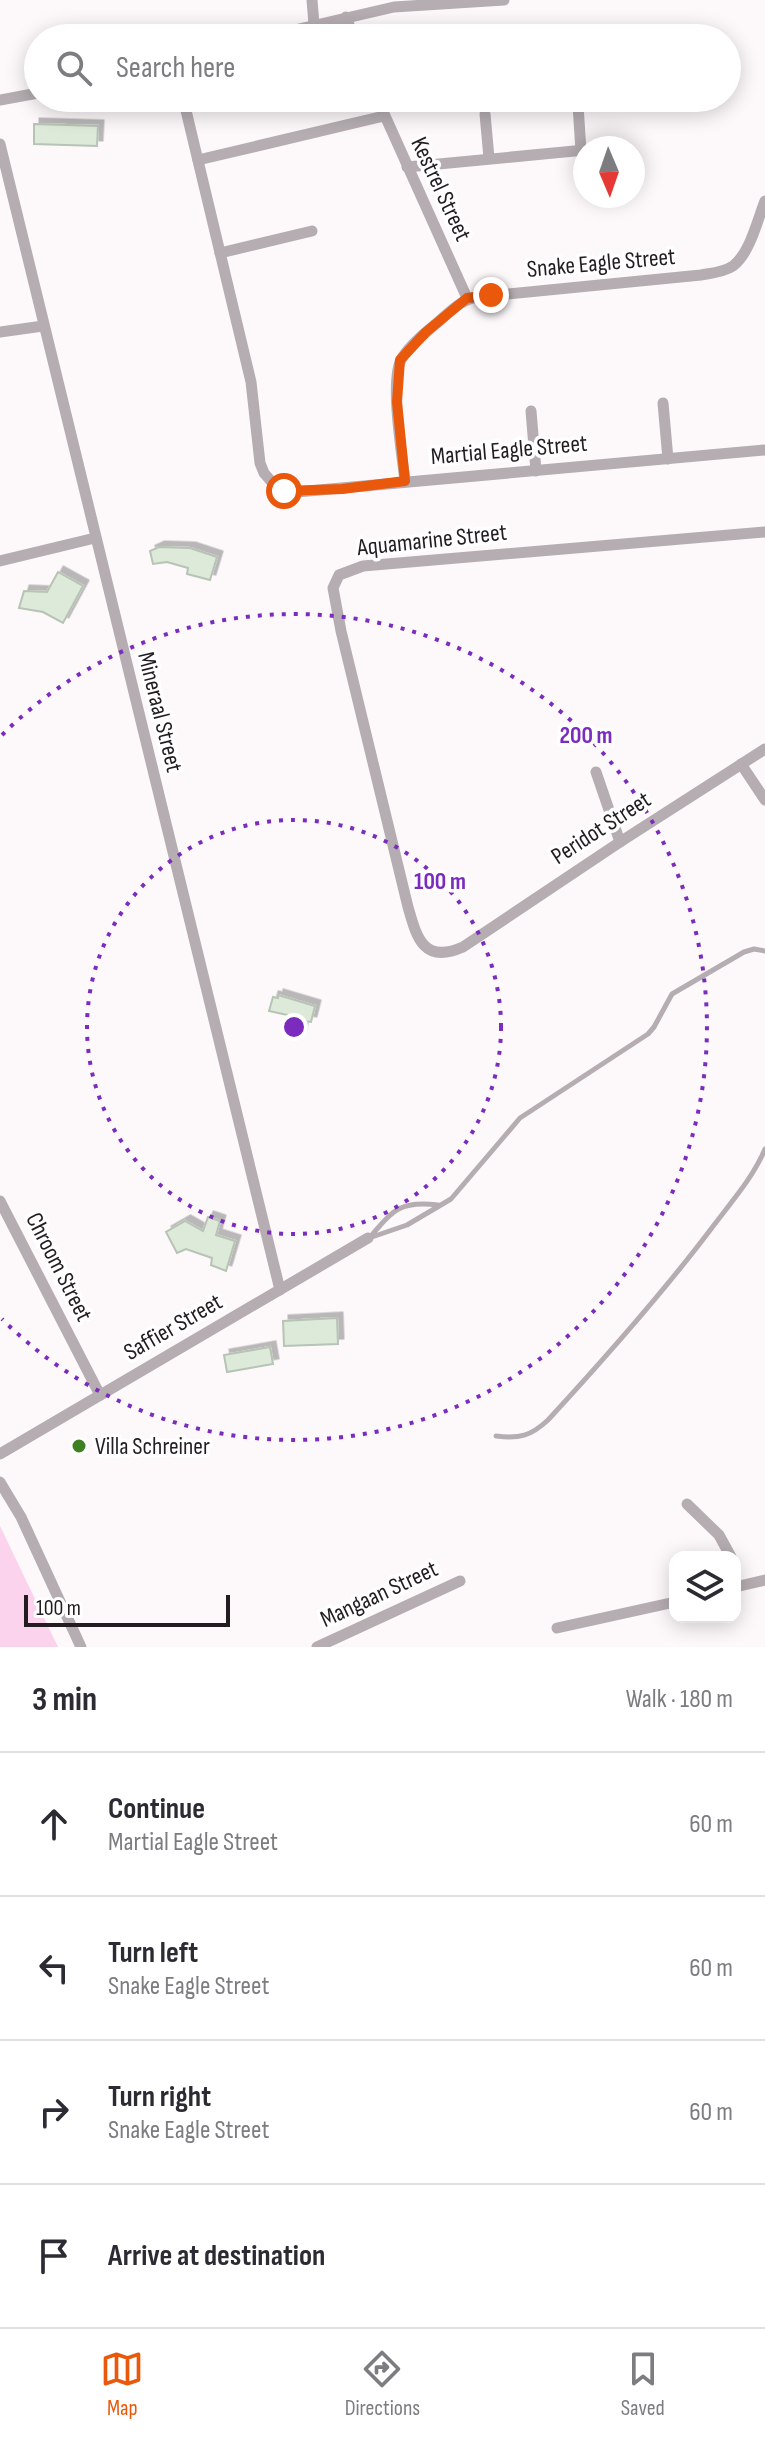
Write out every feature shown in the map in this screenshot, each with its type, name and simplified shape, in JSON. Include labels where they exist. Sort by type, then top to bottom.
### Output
[{"type":"street","points":[[312,0],[314,24],[425,2],[504,0]]},
{"type":"street","points":[[346,17],[349,24]]},
{"type":"street","points":[[0,100],[24,96]]},
{"type":"street","name":"Martial Eagle Street","points":[[186,112],[251,382],[260,463],[269,481],[284,491],[765,450]]},
{"type":"street","name":"Kestrel Street","points":[[382,112],[467,298]]},
{"type":"street","points":[[579,112],[581,136]]},
{"type":"street","points":[[485,114],[489,158]]},
{"type":"street","points":[[198,160],[384,116]]},
{"type":"street","name":"Mineraal Street","points":[[0,144],[280,1290]]},
{"type":"street","points":[[407,167],[573,151]]},
{"type":"street","name":"Snake Eagle Street","points":[[467,298],[701,275],[731,268],[741,256],[765,201]]},
{"type":"street","points":[[220,253],[312,231]]},
{"type":"street","points":[[405,481],[397,402],[400,360],[426,332],[467,298]]},
{"type":"street","points":[[0,332],[43,326]]},
{"type":"street","points":[[663,403],[668,459]]},
{"type":"street","points":[[531,411],[536,471]]},
{"type":"street","name":"Aquamarine Street","points":[[463,947],[446,953],[431,951],[418,938],[413,925],[336,608],[333,588],[339,575],[363,566],[765,532]]},
{"type":"street","points":[[0,561],[95,538]]},
{"type":"street","name":"Peridot Street","points":[[463,947],[765,749]]},
{"type":"street","points":[[741,764],[765,800]]},
{"type":"street","points":[[596,772],[620,842]]},
{"type":"street","name":"Chroom Street","points":[[0,1201],[100,1395]]},
{"type":"street","name":"Saffier Street","points":[[0,1454],[368,1238]]},
{"type":"street","points":[[0,1482],[21,1517],[81,1647]]},
{"type":"street","points":[[687,1504],[719,1535],[728,1551]]},
{"type":"street","points":[[741,1586],[765,1580]]},
{"type":"street","name":"Mangaan Street","points":[[317,1647],[460,1581]]},
{"type":"street","points":[[557,1628],[669,1603]]},
{"type":"lane","points":[[368,1238],[407,1225],[455,1196],[520,1118],[648,1034],[672,994],[744,952],[754,949],[765,951]]},
{"type":"lane","points":[[496,1436],[525,1436],[538,1430],[548,1420],[698,1246],[743,1186],[765,1149]]},
{"type":"lane","points":[[368,1238],[402,1205],[421,1202],[439,1205]]},
{"type":"shaded area","points":[[0,1526],[58,1647],[0,1647]]},
{"type":"building","points":[[34,124],[98,126],[97,146],[34,144]]},
{"type":"building","points":[[159,547],[190,548],[217,557],[210,580],[187,574],[188,568],[167,562],[153,564],[150,551]]},
{"type":"building","points":[[58,572],[83,586],[63,623],[43,612],[19,608],[24,591],[47,592]]},
{"type":"building","points":[[278,995],[315,1006],[311,1022],[303,1021],[301,1035],[289,1032],[292,1016],[269,1011],[273,997],[278,998]]},
{"type":"building","points":[[208,1217],[220,1221],[216,1235],[235,1241],[226,1271],[211,1265],[212,1258],[186,1249],[177,1253],[166,1232],[185,1221],[203,1231]]},
{"type":"building","points":[[337,1318],[338,1344],[284,1346],[283,1321]]},
{"type":"building","points":[[270,1347],[273,1364],[227,1372],[224,1355]]},
{"type":"place","name":"Villa Schreiner","points":[[79,1446]]},
{"type":"route","points":[[284,491],[342,489],[405,481],[397,402],[400,360],[426,332],[467,298],[491,295]]}]
